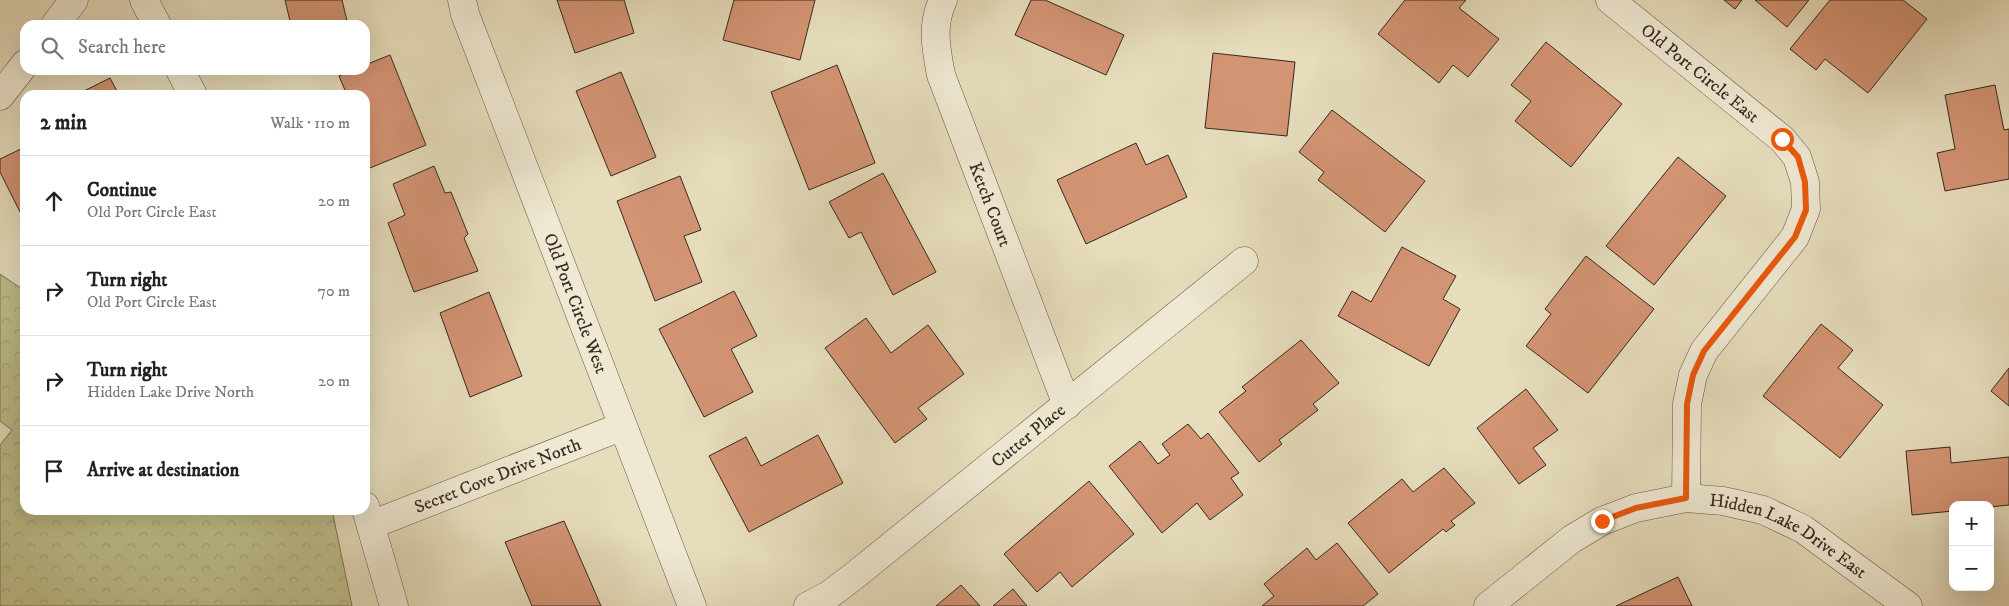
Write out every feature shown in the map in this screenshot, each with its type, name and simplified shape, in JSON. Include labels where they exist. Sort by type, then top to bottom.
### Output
[{"type":"street","points":[[59,20],[74,0]]},
{"type":"street","points":[[144,0],[154,20]]},
{"type":"street","name":"Old Port Circle West","points":[[462,0],[465,14],[692,606]]},
{"type":"street","name":"Ketch Court","points":[[943,0],[939,9],[934,40],[941,75],[1067,405]]},
{"type":"street","name":"Old Port Circle East","points":[[1610,0],[1782,139],[1798,157],[1805,182],[1806,210],[1795,237],[1704,351],[1693,375],[1687,404],[1686,498]]},
{"type":"street","points":[[0,96],[20,70]]},
{"type":"street","points":[[183,75],[190,90]]},
{"type":"street","name":"Cutter Place","points":[[808,606],[829,595],[854,576],[1244,261]]},
{"type":"street","name":"Secret Cove Drive North","points":[[370,514],[623,426]]},
{"type":"street","name":"Hidden Lake Drive East","points":[[1488,606],[1572,539],[1602,521],[1636,508],[1686,498],[1723,501],[1763,510],[1803,529],[1908,606]]},
{"type":"street","points":[[368,515],[394,606]]},
{"type":"green space","points":[[0,274],[20,288],[20,515],[333,515],[352,606],[0,606],[0,445],[12,430],[0,421]]},
{"type":"building","points":[[285,0],[342,0],[347,20],[290,20]]},
{"type":"building","points":[[557,0],[624,0],[634,33],[575,53]]},
{"type":"building","points":[[734,0],[815,0],[800,60],[723,40]]},
{"type":"building","points":[[1031,0],[1045,0],[1124,35],[1106,75],[1015,35]]},
{"type":"building","points":[[1405,0],[1466,0],[1459,8],[1499,39],[1468,77],[1453,65],[1439,83],[1378,34]]},
{"type":"building","points":[[1724,0],[1742,0],[1735,9]]},
{"type":"building","points":[[1755,0],[1809,0],[1787,27]]},
{"type":"building","points":[[1830,0],[1903,0],[1927,19],[1868,93],[1825,59],[1816,70],[1790,49]]},
{"type":"building","points":[[1546,42],[1622,104],[1571,167],[1515,121],[1531,101],[1511,85]]},
{"type":"building","points":[[1213,53],[1295,62],[1287,136],[1205,128]]},
{"type":"building","points":[[390,55],[426,145],[370,168],[370,90],[345,90],[339,76],[370,75],[370,63]]},
{"type":"building","points":[[837,65],[875,163],[809,190],[771,92]]},
{"type":"building","points":[[621,72],[656,157],[611,176],[576,91]]},
{"type":"building","points":[[110,78],[116,90],[86,90]]},
{"type":"building","points":[[1995,85],[2004,130],[2009,129],[2009,179],[1945,191],[1937,153],[1955,149],[1945,95]]},
{"type":"building","points":[[1332,110],[1425,181],[1385,232],[1318,180],[1324,172],[1299,152]]},
{"type":"building","points":[[1136,143],[1146,165],[1168,155],[1187,197],[1086,244],[1057,180]]},
{"type":"building","points":[[20,149],[20,212],[0,172],[0,159]]},
{"type":"building","points":[[1678,157],[1726,196],[1654,285],[1606,246]]},
{"type":"building","points":[[434,166],[445,193],[451,192],[468,234],[464,238],[478,271],[414,292],[388,223],[405,215],[393,184]]},
{"type":"building","points":[[883,173],[936,272],[893,295],[861,232],[849,238],[829,202]]},
{"type":"building","points":[[680,176],[701,230],[684,236],[702,282],[655,301],[617,201]]},
{"type":"building","points":[[1402,247],[1456,276],[1443,299],[1460,309],[1429,366],[1338,316],[1352,291],[1371,302]]},
{"type":"building","points":[[1586,256],[1654,309],[1588,393],[1526,346],[1551,314],[1545,309]]},
{"type":"building","points":[[734,291],[757,336],[731,349],[753,392],[704,417],[659,329]]},
{"type":"building","points":[[489,292],[522,376],[470,397],[440,313]]},
{"type":"building","points":[[866,318],[891,353],[928,325],[964,374],[918,408],[927,419],[895,443],[825,348]]},
{"type":"building","points":[[1821,324],[1853,350],[1838,368],[1883,405],[1840,458],[1763,396]]},
{"type":"building","points":[[1301,340],[1339,383],[1313,404],[1318,410],[1279,440],[1282,444],[1259,462],[1219,412],[1246,391],[1242,387]]},
{"type":"building","points":[[2009,368],[2009,406],[1991,391]]},
{"type":"building","points":[[1526,389],[1558,430],[1533,448],[1546,465],[1519,484],[1477,428]]},
{"type":"building","points":[[1188,424],[1201,439],[1208,433],[1239,473],[1231,478],[1243,495],[1210,520],[1197,503],[1162,533],[1109,466],[1140,441],[1158,464],[1170,455],[1162,444]]},
{"type":"building","points":[[818,435],[843,483],[749,532],[709,456],[746,437],[761,466]]},
{"type":"building","points":[[1950,447],[1951,463],[2009,457],[2009,505],[1994,507],[1994,501],[1949,501],[1949,511],[1912,515],[1906,451]]},
{"type":"building","points":[[1444,468],[1475,503],[1451,521],[1455,525],[1446,532],[1443,529],[1389,573],[1348,523],[1402,479],[1413,492]]},
{"type":"building","points":[[1089,481],[1134,534],[1072,587],[1060,572],[1037,592],[1004,554]]},
{"type":"building","points":[[564,521],[601,606],[532,606],[505,542]]},
{"type":"building","points":[[1337,543],[1378,594],[1363,606],[1262,606],[1274,596],[1264,584],[1307,548],[1316,560]]},
{"type":"building","points":[[1678,577],[1692,606],[1616,606]]},
{"type":"building","points":[[961,585],[980,606],[936,606]]},
{"type":"building","points":[[1013,589],[1027,606],[993,606]]},
{"type":"route","points":[[1602,521],[1636,508],[1686,498],[1687,404],[1693,375],[1704,351],[1795,237],[1806,210],[1805,182],[1798,157],[1782,139]]}]
